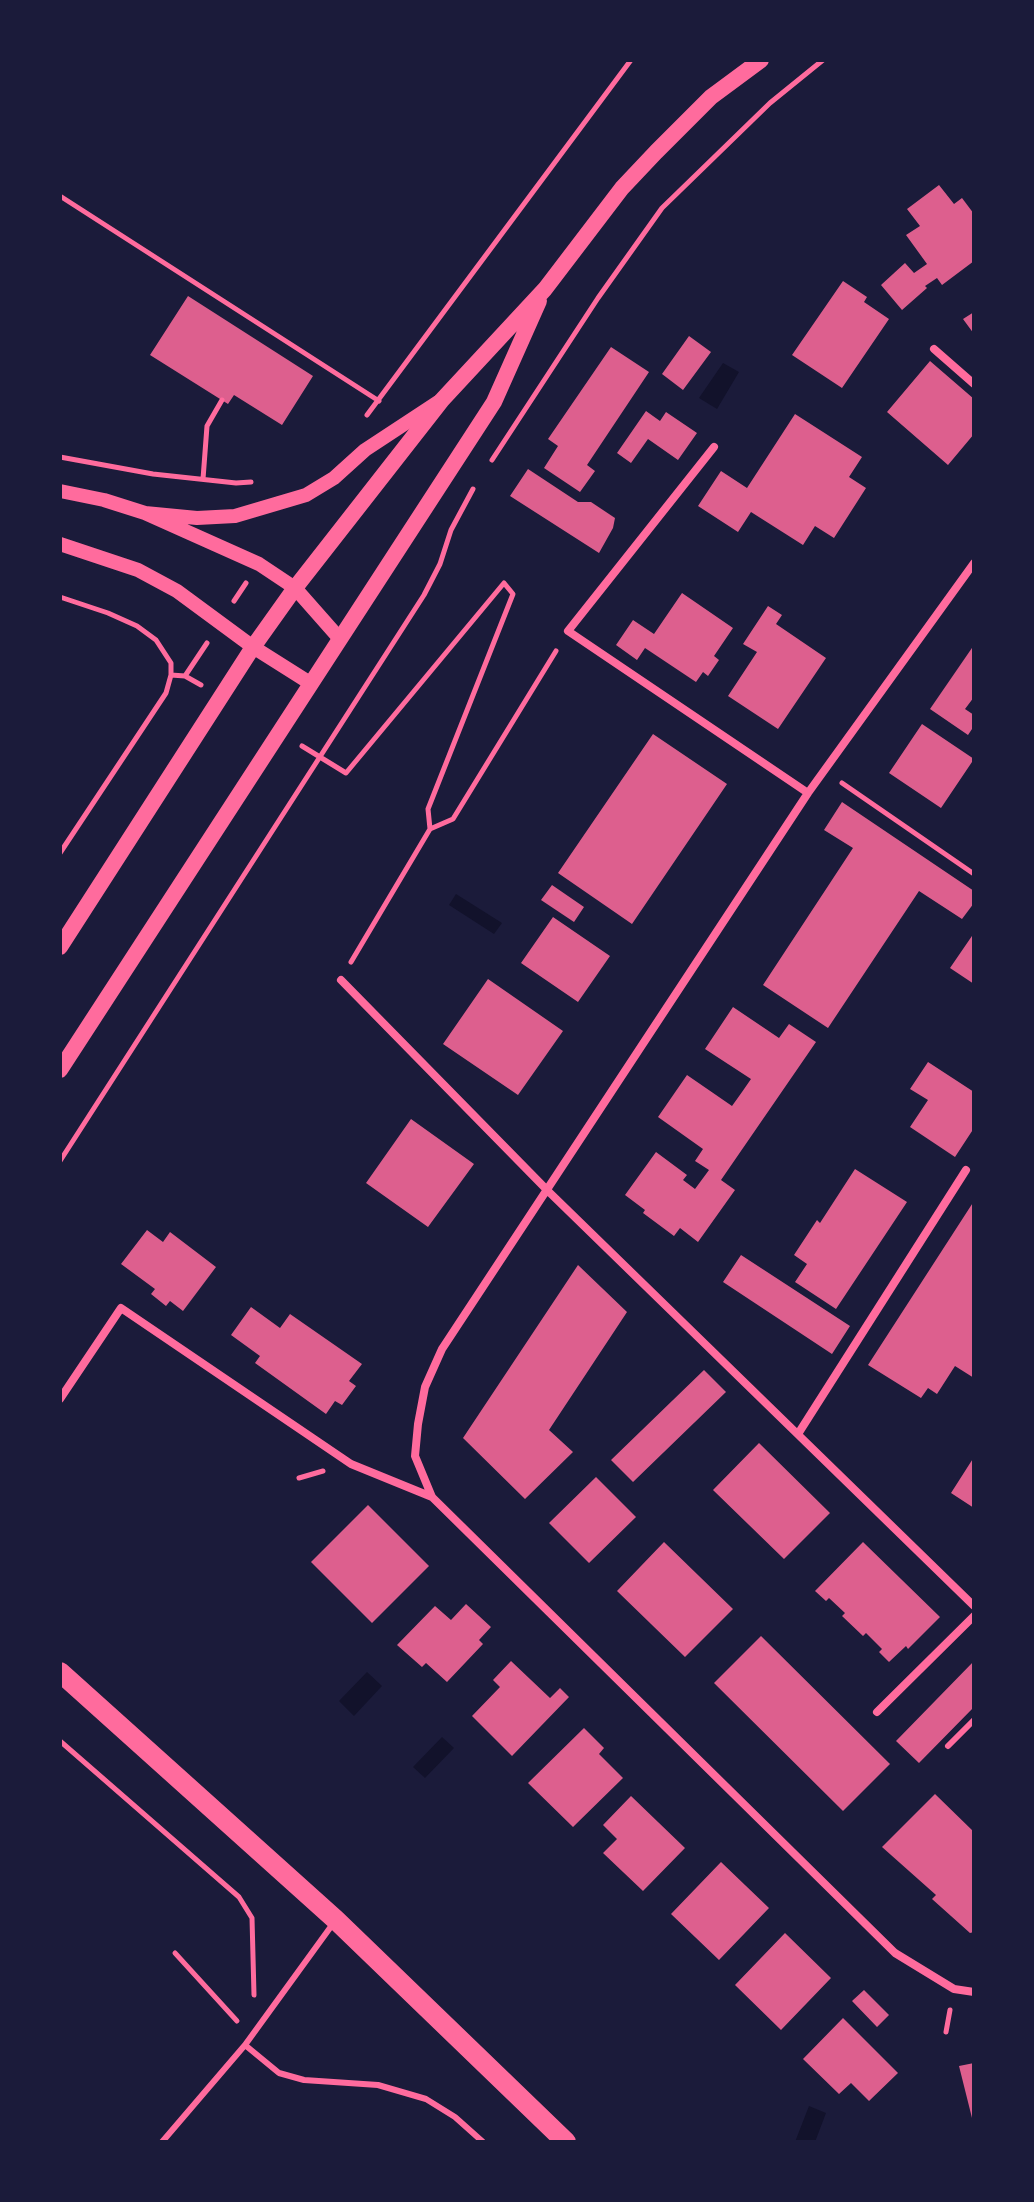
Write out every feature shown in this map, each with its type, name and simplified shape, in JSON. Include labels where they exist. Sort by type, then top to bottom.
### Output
[{"type":"main road","points":[[60,947],[253,647],[295,588],[442,400],[545,289],[622,188],[647,161],[711,97],[761,60]]},
{"type":"main road","points":[[60,1070],[494,402],[545,289]]},
{"type":"main road","points":[[60,1672],[336,1920],[566,2142]]},
{"type":"street","points":[[934,349],[974,384]]},
{"type":"street","points":[[145,513],[197,518],[235,516],[306,495],[334,478],[365,450],[442,400]]},
{"type":"street","points":[[714,447],[568,631],[808,793]]},
{"type":"street","points":[[60,491],[145,513],[259,564],[295,588],[340,639]]},
{"type":"street","points":[[60,544],[138,570],[177,591],[253,647],[310,683]]},
{"type":"street","points":[[432,1497],[415,1456],[425,1387],[442,1349],[808,793],[974,563]]},
{"type":"street","points":[[341,980],[548,1191],[974,1606]]},
{"type":"street","points":[[798,1434],[966,1170]]},
{"type":"street","points":[[60,1399],[121,1308],[351,1464],[432,1497],[895,1953],[954,1989],[974,1992]]},
{"type":"street","points":[[877,1712],[974,1616]]},
{"type":"lane","points":[[948,1746],[974,1720]]},
{"type":"lane","points":[[162,2142],[245,2045],[336,1920]]},
{"type":"lane","points":[[245,2045],[279,2073],[304,2080],[378,2085],[426,2099],[455,2117],[483,2142]]},
{"type":"path","points":[[60,196],[379,401],[631,60]]},
{"type":"path","points":[[492,461],[598,298],[662,208],[770,103],[823,60]]},
{"type":"path","points":[[203,479],[207,426],[222,400]]},
{"type":"path","points":[[60,457],[153,474],[236,483],[263,481]]},
{"type":"path","points":[[60,1161],[424,595],[440,564],[451,530],[475,486]]},
{"type":"path","points":[[279,732],[346,773],[504,583],[513,594],[428,809],[430,829]]},
{"type":"path","points":[[60,597],[137,626],[156,640],[171,663],[166,693],[60,853]]},
{"type":"path","points":[[341,980],[430,829],[453,819],[568,631]]},
{"type":"path","points":[[171,675],[185,676],[221,697]]},
{"type":"path","points":[[824,771],[974,874]]},
{"type":"path","points":[[60,1741],[239,1897],[248,1909],[254,1931],[255,1987],[245,2045]]},
{"type":"path","points":[[175,1953],[247,2032]]},
{"type":"shaded area","points":[[723,363],[739,372],[717,409],[699,398]]},
{"type":"shaded area","points":[[456,894],[502,923],[494,934],[449,905]]},
{"type":"shaded area","points":[[367,1672],[382,1686],[354,1716],[339,1701]]},
{"type":"shaded area","points":[[442,1737],[454,1748],[425,1778],[413,1767]]},
{"type":"shaded area","points":[[809,2106],[826,2113],[815,2142],[795,2142]]},
{"type":"building","points":[[939,185],[954,204],[962,198],[974,214],[974,261],[942,285],[937,278],[925,286],[927,288],[902,310],[881,285],[905,263],[914,273],[927,264],[906,235],[920,226],[907,209]]},
{"type":"building","points":[[843,281],[867,297],[864,302],[889,319],[842,388],[792,355]]},
{"type":"building","points":[[188,296],[313,376],[282,425],[234,395],[228,404],[150,355]]},
{"type":"building","points":[[974,312],[974,334],[963,319]]},
{"type":"building","points":[[689,336],[711,352],[683,390],[662,374]]},
{"type":"building","points":[[611,347],[649,372],[587,465],[595,471],[580,492],[544,468],[558,446],[548,439]]},
{"type":"building","points":[[930,361],[974,399],[974,434],[948,465],[887,412]]},
{"type":"building","points":[[646,411],[660,421],[666,412],[697,433],[678,460],[648,439],[631,463],[617,453]]},
{"type":"building","points":[[795,414],[862,457],[849,477],[866,488],[834,538],[815,526],[803,545],[751,512],[738,532],[698,506],[721,471],[747,488]]},
{"type":"building","points":[[528,469],[578,502],[591,502],[615,518],[599,553],[510,496]]},
{"type":"building","points":[[682,593],[733,628],[714,656],[719,660],[708,676],[703,672],[696,682],[645,648],[637,660],[616,645],[633,620],[654,634]]},
{"type":"building","points":[[768,606],[782,615],[776,624],[826,658],[778,729],[728,696],[757,652],[743,644]]},
{"type":"building","points":[[974,645],[974,697],[965,709],[974,715],[974,726],[968,735],[930,709]]},
{"type":"building","points":[[922,724],[974,759],[941,808],[889,773]]},
{"type":"building","points":[[653,734],[727,784],[632,924],[558,873]]},
{"type":"building","points":[[842,802],[974,891],[974,903],[962,919],[919,891],[828,1028],[763,985],[853,848],[824,830]]},
{"type":"building","points":[[552,885],[584,907],[574,922],[541,900]]},
{"type":"building","points":[[553,917],[610,956],[578,1002],[521,963]]},
{"type":"building","points":[[974,933],[974,984],[950,968]]},
{"type":"building","points":[[488,979],[563,1031],[518,1095],[443,1044]]},
{"type":"building","points":[[733,1007],[779,1038],[789,1024],[816,1042],[721,1180],[735,1190],[698,1242],[680,1228],[674,1236],[625,1195],[656,1152],[687,1175],[683,1180],[695,1189],[709,1170],[695,1161],[703,1149],[658,1117],[687,1075],[732,1106],[751,1079],[705,1049]]},
{"type":"building","points":[[928,1062],[974,1092],[974,1128],[955,1157],[910,1127],[928,1100],[910,1089]]},
{"type":"building","points":[[411,1119],[474,1164],[428,1227],[366,1183]]},
{"type":"building","points":[[855,1169],[907,1202],[836,1309],[795,1282],[807,1264],[794,1255],[817,1220],[820,1223]]},
{"type":"building","points":[[974,1201],[974,1378],[955,1366],[937,1394],[928,1388],[921,1398],[868,1365]]},
{"type":"building","points":[[147,1230],[163,1242],[170,1232],[216,1267],[183,1311],[170,1301],[166,1306],[151,1294],[155,1289],[121,1264]]},
{"type":"building","points":[[741,1255],[850,1326],[832,1354],[723,1282]]},
{"type":"building","points":[[578,1265],[627,1312],[549,1430],[573,1452],[525,1499],[463,1438]]},
{"type":"building","points":[[251,1307],[280,1328],[290,1314],[362,1364],[349,1381],[356,1386],[342,1405],[335,1401],[326,1414],[255,1363],[260,1356],[231,1335]]},
{"type":"building","points":[[704,1370],[726,1392],[633,1482],[611,1460]]},
{"type":"building","points":[[759,1443],[830,1513],[784,1559],[713,1490]]},
{"type":"building","points":[[974,1457],[974,1508],[951,1493]]},
{"type":"building","points":[[596,1477],[636,1517],[589,1563],[549,1523]]},
{"type":"building","points":[[368,1505],[429,1566],[372,1623],[311,1562]]},
{"type":"building","points":[[664,1542],[733,1609],[685,1657],[617,1591]]},
{"type":"building","points":[[863,1542],[940,1617],[908,1649],[906,1646],[889,1662],[879,1652],[882,1649],[866,1633],[863,1636],[829,1598],[826,1601],[815,1591]]},
{"type":"building","points":[[466,1604],[491,1627],[479,1640],[483,1644],[447,1682],[426,1663],[422,1667],[397,1645],[435,1606],[451,1620]]},
{"type":"building","points":[[761,1636],[890,1764],[843,1811],[714,1683]]},
{"type":"building","points":[[511,1661],[550,1698],[560,1688],[569,1697],[512,1756],[472,1716],[500,1687],[493,1680]]},
{"type":"building","points":[[974,1661],[974,1707],[919,1763],[896,1741]]},
{"type":"building","points":[[584,1728],[604,1748],[599,1754],[623,1778],[573,1827],[528,1783]]},
{"type":"building","points":[[935,1794],[974,1832],[974,1932],[970,1933],[932,1899],[936,1895],[882,1847]]},
{"type":"building","points":[[631,1796],[685,1848],[643,1891],[603,1853],[617,1839],[603,1825]]},
{"type":"building","points":[[721,1862],[769,1908],[719,1960],[671,1914]]},
{"type":"building","points":[[785,1933],[831,1978],[781,2030],[735,1985]]},
{"type":"building","points":[[864,1990],[889,2015],[877,2027],[852,2001]]},
{"type":"building","points":[[843,2018],[898,2073],[869,2101],[851,2083],[839,2094],[803,2059]]},
{"type":"building","points":[[974,2063],[974,2122],[973,2122],[959,2066]]}]
